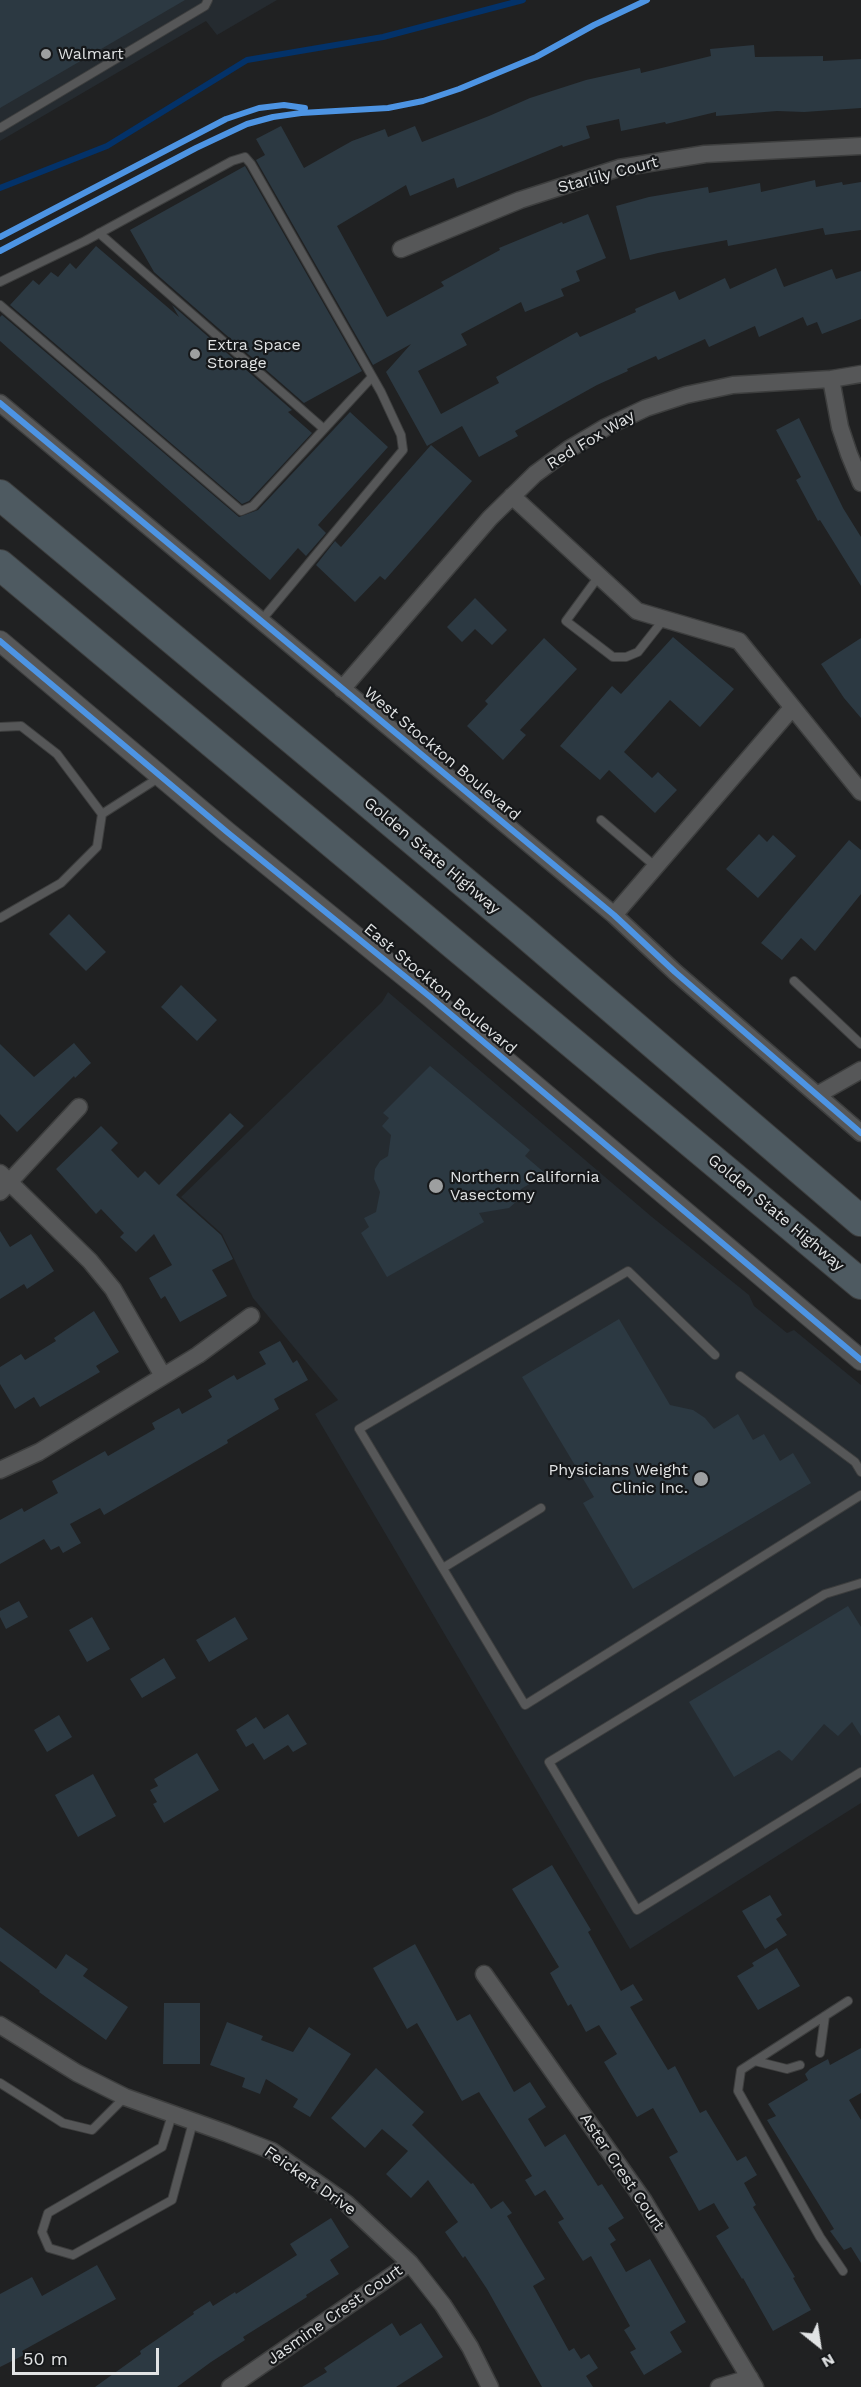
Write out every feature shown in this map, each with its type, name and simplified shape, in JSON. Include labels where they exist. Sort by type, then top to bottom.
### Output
[{"type":"highway","name":"Golden State Highway","points":[[0,495],[519,928],[861,1221]]},
{"type":"highway","name":"Golden State Highway","points":[[0,565],[861,1284]]},
{"type":"street","name":"Starlily Court","points":[[401,249],[520,200],[619,168],[705,154],[861,146]]},
{"type":"street","name":"Red Fox Way","points":[[342,689],[490,518],[535,474],[569,449],[606,427],[646,408],[733,385],[831,380],[861,374]]},
{"type":"street","points":[[831,380],[840,427],[861,483]]},
{"type":"street","name":"West Stockton Boulevard","points":[[0,403],[614,915],[675,972],[861,1132]]},
{"type":"street","points":[[512,496],[637,611],[739,641],[861,792]]},
{"type":"street","name":"East Stockton Boulevard","points":[[1,643],[429,996],[861,1360]]},
{"type":"street","points":[[614,915],[792,708]]},
{"type":"street","points":[[818,1095],[861,1070]]},
{"type":"street","points":[[79,1107],[3,1183],[90,1260],[113,1289],[164,1376]]},
{"type":"street","points":[[0,1470],[39,1452],[164,1376],[251,1317]]},
{"type":"street","name":"Aster Crest Court","points":[[484,1974],[648,2208],[753,2382]]},
{"type":"street","name":"Feickert Drive","points":[[0,2025],[77,2073],[125,2097],[272,2151],[346,2203],[410,2263],[443,2305],[470,2347],[490,2387]]},
{"type":"street","name":"Jasmine Crest Court","points":[[230,2387],[410,2263]]},
{"type":"street","points":[[719,2387],[753,2382]]},
{"type":"lane","points":[[0,128],[205,6],[208,0]]},
{"type":"lane","points":[[0,282],[245,156],[372,376],[401,435],[403,450],[260,622]]},
{"type":"lane","points":[[99,233],[324,429]]},
{"type":"lane","points":[[0,305],[241,511],[253,506],[372,376]]},
{"type":"lane","points":[[599,576],[566,621],[613,657],[626,657],[638,652],[664,619]]},
{"type":"lane","points":[[0,727],[21,726],[57,754],[102,814],[97,847],[61,883],[0,918]]},
{"type":"lane","points":[[102,814],[161,776]]},
{"type":"lane","points":[[601,820],[656,867]]},
{"type":"lane","points":[[795,981],[861,1044]]},
{"type":"lane","points":[[715,1355],[628,1271],[359,1429],[525,1705],[861,1495]]},
{"type":"lane","points":[[740,1376],[855,1462],[861,1472]]},
{"type":"lane","points":[[443,1568],[541,1508]]},
{"type":"lane","points":[[861,1583],[825,1593],[549,1762],[637,1910],[861,1772]]},
{"type":"lane","points":[[843,2271],[820,2237],[738,2091],[741,2070],[848,2001]]},
{"type":"lane","points":[[820,2053],[825,2016]]},
{"type":"lane","points":[[755,2061],[788,2069],[800,2065]]},
{"type":"lane","points":[[0,2083],[63,2123],[92,2130],[125,2097]]},
{"type":"lane","points":[[172,2115],[162,2147],[48,2213],[42,2232],[49,2248],[74,2255],[172,2200],[193,2122]]},
{"type":"shaded area","points":[[0,0],[277,0],[217,35],[206,21],[0,141]]},
{"type":"shaded area","points":[[388,992],[652,1217],[749,1295],[754,1306],[787,1333],[794,1330],[861,1385],[861,1803],[630,1949],[315,1414],[338,1400],[253,1298],[222,1234],[181,1197],[382,1002]]},
{"type":"building","name":"Walmart","points":[[0,0],[185,0],[0,108]]},
{"type":"building","points":[[754,45],[755,57],[823,56],[823,61],[861,59],[861,108],[716,116],[716,112],[666,124],[665,122],[621,131],[619,119],[586,126],[590,138],[563,147],[562,145],[457,188],[454,178],[410,196],[406,185],[337,226],[387,317],[444,286],[441,282],[500,250],[499,248],[562,222],[563,224],[588,214],[606,258],[576,271],[580,281],[561,289],[564,296],[525,312],[521,302],[461,334],[467,345],[418,371],[441,414],[499,383],[496,377],[577,332],[580,337],[636,312],[635,309],[675,291],[679,300],[725,278],[730,289],[776,268],[784,287],[832,269],[836,279],[861,271],[861,319],[822,334],[817,322],[807,326],[803,317],[759,337],[755,326],[709,347],[705,339],[658,360],[656,356],[627,369],[628,371],[597,385],[515,431],[518,436],[479,457],[462,426],[427,446],[386,372],[411,344],[373,365],[256,160],[265,155],[256,139],[281,126],[304,168],[352,141],[385,129],[388,137],[415,126],[422,142],[530,98],[586,80],[640,68],[641,73],[711,56],[710,49]]},
{"type":"building","points":[[245,166],[362,371],[304,403],[154,272],[130,230]]},
{"type":"building","points":[[815,180],[816,187],[842,182],[843,185],[861,182],[861,230],[825,235],[823,228],[728,246],[727,240],[630,260],[616,206],[649,197],[708,187],[709,193],[760,183],[761,192]]},
{"type":"building","points":[[96,246],[179,317],[172,305],[292,410],[288,412],[312,433],[249,501],[242,504],[10,305],[33,280],[39,285],[51,272],[58,277],[70,263],[76,269]]},
{"type":"building","points":[[2,315],[239,517],[258,510],[350,412],[388,447],[318,525],[326,533],[306,556],[298,548],[270,580],[0,341],[0,317]]},
{"type":"building","points":[[799,418],[843,508],[861,537],[861,586],[820,520],[818,521],[796,480],[801,477],[776,430]]},
{"type":"building","points":[[431,445],[472,481],[385,580],[380,576],[355,602],[316,565],[335,541],[341,547]]},
{"type":"building","points":[[475,598],[507,630],[492,645],[475,629],[462,642],[447,627]]},
{"type":"building","points":[[673,637],[734,689],[700,727],[670,700],[624,752],[652,778],[658,772],[677,790],[655,813],[609,770],[600,780],[560,746],[612,686],[621,694]]},
{"type":"building","points":[[544,638],[577,669],[520,730],[526,735],[503,760],[467,726],[488,704],[485,701]]},
{"type":"building","points":[[861,638],[861,718],[821,664]]},
{"type":"building","points":[[759,834],[767,842],[773,835],[796,856],[758,898],[726,869]]},
{"type":"building","points":[[849,840],[861,850],[861,894],[815,951],[801,938],[782,960],[761,943]]},
{"type":"building","points":[[69,914],[106,952],[86,971],[49,934]]},
{"type":"building","points":[[181,985],[217,1020],[197,1041],[161,1007]]},
{"type":"building","points":[[74,1043],[91,1063],[75,1078],[74,1076],[17,1132],[0,1114],[0,1044],[34,1077]]},
{"type":"building","points":[[430,1066],[530,1150],[525,1156],[546,1174],[521,1189],[517,1201],[509,1208],[479,1213],[484,1222],[387,1277],[361,1233],[369,1227],[364,1218],[376,1212],[380,1192],[374,1179],[375,1169],[380,1161],[388,1156],[391,1135],[382,1126],[389,1118],[383,1113]]},
{"type":"building","points":[[230,1113],[244,1126],[176,1195],[221,1235],[233,1259],[212,1270],[227,1296],[180,1322],[165,1296],[161,1299],[149,1278],[172,1265],[154,1234],[136,1252],[120,1237],[124,1233],[101,1209],[96,1214],[56,1169],[101,1126],[118,1143],[111,1150],[138,1178],[145,1171],[159,1185]]},
{"type":"building","points":[[0,1231],[10,1247],[31,1234],[54,1271],[27,1289],[24,1284],[0,1299]]},
{"type":"building","points":[[94,1311],[119,1352],[96,1366],[100,1372],[40,1407],[34,1397],[15,1409],[0,1384],[0,1367],[21,1354],[25,1360],[56,1341],[54,1338]]},
{"type":"building","points":[[619,1319],[670,1405],[693,1410],[705,1418],[714,1429],[738,1414],[753,1440],[764,1434],[780,1461],[793,1453],[811,1483],[633,1589],[583,1503],[594,1497],[522,1377]]},
{"type":"building","points":[[280,1341],[293,1363],[297,1360],[308,1380],[274,1399],[279,1409],[227,1440],[228,1443],[104,1515],[100,1508],[70,1524],[81,1543],[63,1553],[59,1546],[51,1550],[44,1539],[0,1564],[0,1520],[22,1508],[24,1512],[58,1493],[52,1481],[105,1451],[108,1456],[155,1429],[152,1423],[179,1408],[182,1414],[212,1397],[208,1390],[234,1375],[237,1380],[266,1364],[259,1352]]},
{"type":"building","points":[[19,1601],[28,1617],[6,1629],[0,1617],[0,1611]]},
{"type":"building","points":[[848,1606],[861,1627],[861,1736],[852,1722],[838,1736],[824,1724],[792,1761],[779,1750],[734,1777],[689,1702]]},
{"type":"building","points":[[92,1617],[110,1649],[87,1662],[69,1630]]},
{"type":"building","points":[[235,1617],[248,1639],[209,1662],[196,1640]]},
{"type":"building","points":[[164,1658],[176,1678],[142,1698],[130,1679]]},
{"type":"building","points":[[288,1714],[307,1744],[293,1752],[288,1745],[264,1760],[253,1743],[246,1747],[236,1730],[256,1717],[264,1729]]},
{"type":"building","points":[[59,1715],[72,1737],[47,1752],[34,1730]]},
{"type":"building","points":[[197,1753],[219,1790],[164,1823],[153,1804],[157,1802],[150,1790],[158,1786],[154,1779]]},
{"type":"building","points":[[93,1774],[116,1816],[78,1837],[55,1795]]},
{"type":"building","points":[[552,1865],[591,1930],[588,1932],[621,1991],[633,1984],[643,2000],[630,2007],[668,2070],[675,2066],[700,2113],[706,2110],[737,2161],[746,2156],[757,2175],[744,2183],[756,2205],[753,2207],[795,2277],[793,2278],[811,2310],[773,2331],[716,2236],[729,2228],[714,2203],[699,2211],[669,2157],[678,2152],[653,2108],[637,2117],[604,2062],[617,2054],[599,2025],[586,2032],[571,2004],[568,2006],[550,1973],[559,1967],[512,1889]]},
{"type":"building","points":[[770,1895],[782,1915],[776,1919],[787,1935],[765,1949],[742,1911]]},
{"type":"building","points":[[0,1927],[56,1969],[66,1954],[88,1969],[83,1976],[128,2007],[106,2040],[0,1961]]},
{"type":"building","points":[[415,1944],[457,2021],[470,2014],[514,2092],[530,2082],[546,2107],[528,2119],[545,2147],[565,2134],[598,2186],[602,2184],[624,2218],[608,2228],[616,2240],[610,2244],[626,2272],[650,2259],[686,2322],[670,2332],[682,2352],[644,2375],[630,2352],[636,2349],[624,2330],[630,2326],[591,2256],[583,2261],[558,2222],[564,2219],[545,2190],[535,2196],[525,2180],[532,2176],[479,2092],[462,2101],[417,2023],[407,2029],[373,1968]]},
{"type":"building","points":[[777,1948],[800,1986],[758,2010],[737,1976],[754,1966],[752,1963]]},
{"type":"building","points":[[164,2003],[200,2003],[200,2064],[163,2064]]},
{"type":"building","points":[[227,2022],[263,2036],[261,2040],[293,2052],[309,2027],[351,2054],[310,2117],[293,2107],[298,2099],[266,2079],[260,2094],[242,2087],[245,2078],[210,2065]]},
{"type":"building","points":[[861,2048],[861,2093],[849,2100],[861,2120],[861,2263],[851,2247],[844,2250],[830,2231],[834,2229],[767,2120],[776,2116],[768,2104],[808,2080],[805,2074],[810,2069],[828,2059],[830,2065]]},
{"type":"building","points":[[376,2068],[424,2112],[412,2125],[471,2184],[473,2183],[491,2209],[503,2201],[512,2213],[507,2216],[545,2279],[533,2286],[569,2351],[574,2348],[581,2359],[589,2354],[598,2368],[586,2376],[593,2387],[542,2387],[487,2289],[465,2256],[463,2258],[445,2232],[458,2222],[428,2180],[411,2198],[386,2174],[408,2151],[382,2129],[365,2148],[331,2118]]},
{"type":"building","points":[[331,2218],[349,2247],[330,2260],[339,2274],[306,2295],[307,2297],[243,2337],[245,2340],[177,2387],[95,2387],[141,2354],[140,2351],[194,2314],[193,2312],[210,2301],[213,2306],[235,2292],[236,2294],[297,2255],[290,2244]]},
{"type":"building","points":[[97,2265],[116,2299],[22,2351],[24,2355],[0,2367],[0,2294],[32,2277],[42,2296]]},
{"type":"building","points":[[392,2323],[400,2336],[421,2323],[443,2357],[396,2387],[302,2387],[327,2372],[324,2368]]},
{"type":"waterway","points":[[0,188],[107,146],[247,60],[383,37],[523,0]]},
{"type":"cycle path","points":[[0,251],[196,148],[247,124],[301,113],[388,108],[423,101],[459,89],[536,57],[594,25],[647,0]]},
{"type":"cycle path","points":[[0,237],[226,119],[259,108],[284,105],[305,108]]},
{"type":"cycle path","points":[[0,403],[614,915],[675,972],[861,1133]]},
{"type":"cycle path","points":[[0,641],[227,832],[429,996],[861,1360]]},
{"type":"place","name":"Walmart","points":[[46,54]]},
{"type":"place","name":"Extra Space Storage","points":[[195,354]]},
{"type":"place","name":"Northern California Vasectomy","points":[[436,1186]]},
{"type":"place","name":"Physicians Weight Clinic Inc.","points":[[701,1479]]}]
